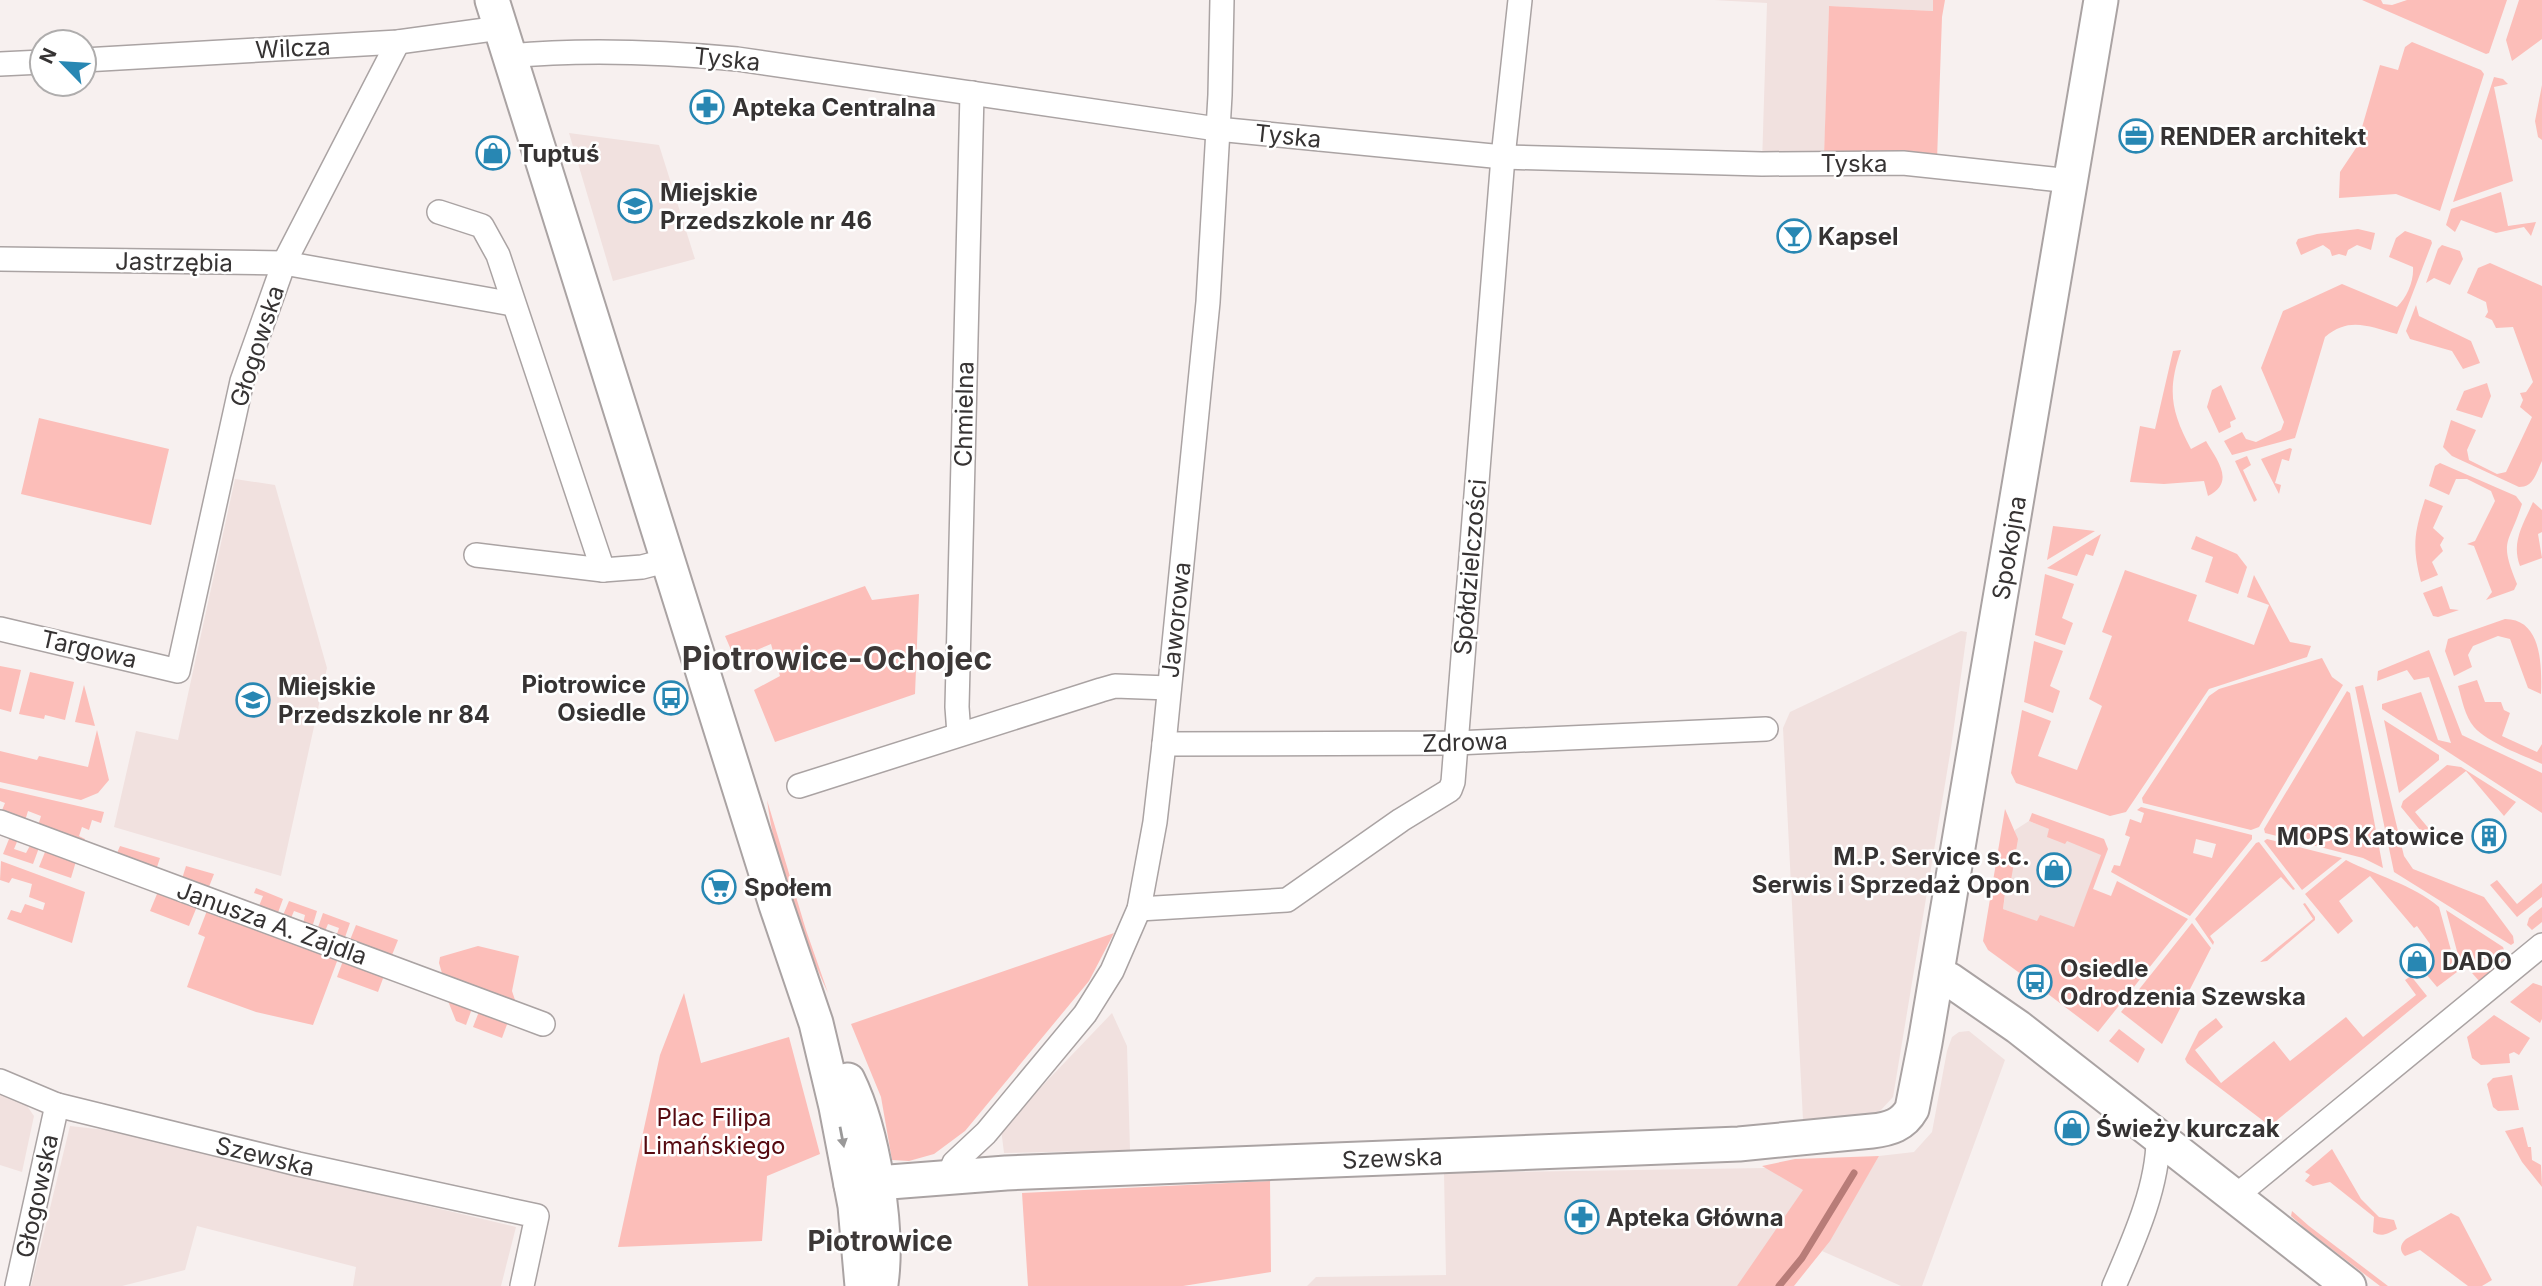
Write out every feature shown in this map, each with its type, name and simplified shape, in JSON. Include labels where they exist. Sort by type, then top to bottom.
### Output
[{"type":"street","name":"Jaworowa","points":[[951,1176],[954,1163],[993,1124],[1085,1014],[1112,971],[1139,909],[1155,822],[1164,744],[1208,302],[1222,0]]},
{"type":"street","name":"Spółdzielczości","points":[[1139,909],[1287,900],[1401,820],[1450,790],[1503,157],[1520,0]]},
{"type":"street","name":"Spokojna","points":[[1915,1097],[2101,0]]},
{"type":"street","name":"Tyska","points":[[501,28],[555,53],[709,56],[1217,129],[1503,157],[1762,164],[1903,163],[2071,181]]},
{"type":"street","name":"Wilcza","points":[[98,59],[398,43],[501,28]]},
{"type":"street","points":[[501,28],[776,905],[816,1023],[836,1107],[864,1184],[881,1209],[881,1286]]},
{"type":"street","name":"Głogowska","points":[[178,671],[242,382],[285,263],[398,43]]},
{"type":"street","points":[[0,64],[28,63]]},
{"type":"street","name":"Chmielna","points":[[960,734],[957,707],[972,93]]},
{"type":"street","points":[[439,212],[482,226],[498,255],[603,570]]},
{"type":"street","name":"Jastrzębia","points":[[0,259],[285,263],[513,304]]},
{"type":"street","points":[[476,555],[603,570],[642,567],[669,560]]},
{"type":"street","name":"Targowa","points":[[0,629],[178,671]]},
{"type":"street","points":[[799,786],[1115,687],[1169,688]]},
{"type":"street","name":"Zdrowa","points":[[1164,744],[1456,743],[1766,729]]},
{"type":"street","name":"Janusza A. Zajdla","points":[[0,822],[543,1024]]},
{"type":"street","points":[[2236,1196],[2542,945]]},
{"type":"street","points":[[1937,974],[2018,1027],[2349,1286]]},
{"type":"street","name":"Szewska","points":[[0,1081],[57,1105],[298,1164],[537,1216],[522,1286]]},
{"type":"street","name":"Szewska","points":[[864,1184],[951,1176],[1739,1144],[1888,1129],[1907,1118],[1915,1097]]},
{"type":"street","name":"Głogowska","points":[[17,1286],[57,1105]]},
{"type":"street","points":[[2115,1286],[2135,1237],[2150,1188],[2158,1136]]},
{"type":"street","points":[[862,1286],[859,1244],[864,1184]]},
{"type":"shaded area","points":[[1714,0],[1933,0],[1933,11],[1829,6],[1824,163],[1762,164],[1767,3]]},
{"type":"shaded area","name":"Miejskie Przedszkole nr 46","points":[[569,133],[659,145],[695,259],[613,281]]},
{"type":"shaded area","name":"Miejskie Przedszkole nr 84","points":[[235,479],[275,485],[327,668],[281,876],[114,827],[136,731],[178,740]]},
{"type":"shaded area","points":[[1961,631],[1967,632],[1951,748],[1893,1097],[1881,1110],[1870,1116],[1803,1120],[1783,728],[1790,712]]},
{"type":"shaded area","name":"M.P. Service s.c. Serwis i Sprzedaż Opon","points":[[2029,821],[2100,849],[2105,855],[2075,936],[2003,909],[2015,830]]},
{"type":"shaded area","points":[[1112,1013],[1127,1046],[1130,1150],[1004,1153],[1001,1129]]},
{"type":"shaded area","points":[[1969,1031],[2005,1060],[1922,1286],[1901,1286],[1822,1251],[1879,1156],[1914,1152],[1932,1132],[1952,1037],[1959,1032]]},
{"type":"shaded area","points":[[0,1091],[25,1103],[34,1116],[22,1172],[0,1165]]},
{"type":"shaded area","points":[[70,1126],[106,1130],[516,1227],[501,1286],[353,1286],[356,1267],[197,1226],[185,1270],[122,1286],[31,1286]]},
{"type":"shaded area","points":[[1832,1167],[1747,1286],[1307,1286],[1316,1277],[1446,1275],[1444,1173]]},
{"type":"green space","points":[[1933,0],[1945,0],[1942,17],[1937,160],[1824,156],[1829,6],[1933,11]]},
{"type":"green space","points":[[2362,0],[2381,0],[2383,4],[2392,5],[2407,0],[2507,0],[2489,53],[2486,54]]},
{"type":"green space","points":[[2519,0],[2542,0],[2542,39],[2512,61],[2506,40]]},
{"type":"green space","points":[[2412,42],[2481,70],[2484,74],[2440,211],[2396,194],[2339,198],[2340,172],[2356,148],[2380,65],[2398,70],[2405,47]]},
{"type":"green space","points":[[2494,77],[2503,79],[2508,84],[2494,87],[2513,181],[2453,202]]},
{"type":"green space","points":[[2542,85],[2542,140],[2538,137],[2535,121]]},
{"type":"green space","points":[[2501,192],[2508,226],[2536,222],[2531,236],[2524,227],[2496,233],[2461,220],[2455,232],[2446,225],[2451,209]]},
{"type":"green space","points":[[2358,229],[2375,233],[2371,250],[2357,245],[2348,250],[2346,256],[2332,256],[2330,250],[2323,245],[2301,255],[2296,243],[2298,239],[2317,234]]},
{"type":"green space","points":[[2405,231],[2431,240],[2432,243],[2397,334],[2369,326],[2351,325],[2325,337],[2295,438],[2232,455],[2224,441],[2242,432],[2246,439],[2256,442],[2281,430],[2284,422],[2261,368],[2283,311],[2342,284],[2397,307],[2409,288],[2413,267],[2389,257],[2396,238]]},
{"type":"green space","points":[[2442,245],[2460,251],[2463,259],[2450,285],[2434,278],[2426,283],[2438,249]]},
{"type":"green space","points":[[2490,263],[2542,286],[2542,461],[2528,485],[2519,487],[2452,456],[2443,447],[2451,420],[2476,430],[2467,450],[2469,460],[2497,474],[2506,472],[2532,417],[2520,407],[2523,400],[2520,393],[2526,392],[2533,382],[2513,327],[2496,328],[2492,320],[2485,317],[2488,312],[2486,302],[2467,293],[2478,268]]},
{"type":"green space","points":[[2416,305],[2419,316],[2471,341],[2480,363],[2463,369],[2452,351],[2410,339],[2406,331]]},
{"type":"green space","points":[[2181,350],[2174,377],[2175,412],[2191,449],[2206,441],[2222,470],[2221,484],[2208,496],[2204,481],[2164,484],[2130,482],[2140,426],[2155,429],[2173,351]]},
{"type":"green space","points":[[2487,383],[2491,396],[2482,418],[2456,410],[2464,391]]},
{"type":"green space","points":[[2221,385],[2236,419],[2230,422],[2231,427],[2219,433],[2207,407],[2212,390]]},
{"type":"green space","points":[[39,418],[169,449],[151,525],[21,494]]},
{"type":"green space","points":[[2290,448],[2289,461],[2282,459],[2275,483],[2281,485],[2279,494],[2261,459]]},
{"type":"green space","points":[[2247,456],[2251,465],[2243,470],[2257,500],[2254,502],[2235,461]]},
{"type":"green space","points":[[2440,463],[2516,496],[2522,504],[2507,543],[2508,559],[2517,584],[2514,590],[2486,600],[2492,592],[2474,546],[2467,544],[2475,541],[2495,501],[2491,491],[2467,479],[2456,479],[2449,495],[2429,486],[2435,466]]},
{"type":"green space","points":[[2425,499],[2443,506],[2433,528],[2444,538],[2440,545],[2443,551],[2432,562],[2438,575],[2421,582],[2416,559],[2416,540],[2418,521]]},
{"type":"green space","points":[[2533,502],[2542,510],[2542,532],[2538,534],[2542,558],[2520,566],[2518,541]]},
{"type":"green space","points":[[2053,526],[2095,531],[2047,560]]},
{"type":"green space","points":[[2101,534],[2093,556],[2086,554],[2077,576],[2047,568]]},
{"type":"green space","points":[[2196,536],[2237,554],[2247,567],[2238,594],[2205,582],[2213,557],[2191,549]]},
{"type":"green space","points":[[2125,570],[2197,595],[2188,621],[2254,645],[2269,605],[2247,597],[2254,575],[2290,642],[2311,646],[2307,657],[2209,689],[2126,812],[2110,816],[2016,783],[2011,773],[2022,710],[2051,721],[2038,756],[2077,770],[2102,706],[2089,699],[2112,636],[2102,632]]},
{"type":"green space","points":[[2045,574],[2074,584],[2062,618],[2073,623],[2065,645],[2035,635]]},
{"type":"green space","points":[[865,586],[872,600],[919,594],[915,694],[775,742],[754,690],[780,676],[771,644],[735,659],[725,636]]},
{"type":"green space","points":[[2442,586],[2450,609],[2459,610],[2433,616],[2423,593]]},
{"type":"green space","points":[[2505,619],[2517,621],[2533,635],[2540,658],[2541,694],[2528,688],[2510,639],[2498,636],[2473,646],[2468,655],[2472,667],[2454,676],[2445,651],[2448,639]]},
{"type":"green space","points":[[2034,641],[2063,651],[2050,686],[2060,691],[2053,713],[2024,702]]},
{"type":"green space","points":[[2429,650],[2462,735],[2542,773],[2542,813],[2382,709],[2382,704],[2421,692],[2438,740],[2451,743],[2429,677],[2414,680],[2407,670],[2377,681],[2378,671]]},
{"type":"green space","points":[[2322,658],[2332,677],[2343,685],[2259,827],[2251,830],[2143,803],[2142,798],[2209,696],[2219,689]]},
{"type":"green space","points":[[0,666],[21,670],[11,712],[0,709]]},
{"type":"green space","points":[[30,672],[74,682],[65,720],[45,715],[44,719],[19,714]]},
{"type":"green space","points":[[2477,680],[2485,702],[2501,702],[2504,710],[2510,713],[2502,736],[2537,752],[2542,744],[2542,764],[2497,743],[2474,727],[2466,713],[2458,686]]},
{"type":"green space","points":[[84,685],[95,726],[75,722]]},
{"type":"green space","points":[[2363,685],[2404,856],[2413,869],[2484,897],[2513,936],[2514,943],[2511,945],[2394,872],[2355,687]]},
{"type":"green space","points":[[2347,691],[2350,693],[2383,868],[2363,858],[2265,833],[2264,829]]},
{"type":"green space","points":[[2384,720],[2439,755],[2439,760],[2399,793]]},
{"type":"green space","points":[[97,730],[109,780],[98,793],[81,800],[0,782],[0,751],[37,760],[39,756],[88,767]]},
{"type":"green space","points":[[2447,765],[2461,767],[2516,802],[2504,816],[2466,771],[2415,812],[2435,836],[2429,841],[2401,807],[2403,801]]},
{"type":"green space","points":[[0,788],[104,812],[101,823],[92,820],[89,830],[82,827],[79,836],[85,839],[83,846],[37,829],[41,816],[28,811],[24,824],[0,815],[5,803],[0,801]]},
{"type":"green space","points":[[767,800],[828,993],[790,898],[776,850]]},
{"type":"green space","points":[[2141,807],[2252,835],[2252,839],[2190,916],[2111,872],[2114,865],[2120,866],[2130,837],[2125,835],[2130,819],[2141,823],[2144,813],[2137,810]],"holes":[[[2196,839],[2216,844],[2212,858],[2193,853]]]},
{"type":"green space","points":[[2005,809],[2018,839],[2003,909],[2037,921],[2040,915],[2074,927],[2101,855],[2067,841],[2065,844],[2047,837],[2049,829],[2029,821],[2032,813],[2104,839],[2108,849],[2093,889],[2111,896],[2117,881],[2188,919],[2098,1032],[2048,994],[2052,988],[2037,976],[2032,982],[1988,950],[1983,941]]},
{"type":"green space","points":[[11,834],[19,837],[14,849],[26,853],[32,842],[40,845],[33,864],[3,854]]},
{"type":"green space","points":[[2267,839],[2342,858],[2302,890],[2264,841]]},
{"type":"green space","points":[[2259,842],[2295,889],[2281,877],[2210,936],[2213,945],[2195,919]]},
{"type":"green space","points":[[120,846],[160,858],[155,873],[115,858]]},
{"type":"green space","points":[[47,847],[77,858],[71,878],[39,867]]},
{"type":"green space","points":[[2346,860],[2406,886],[2439,907],[2457,972],[2437,987],[2421,968],[2429,962],[2430,944],[2417,926],[2414,928],[2370,876],[2339,901],[2353,921],[2338,934],[2305,894]]},
{"type":"green space","points":[[1,861],[85,892],[72,943],[7,919],[11,910],[21,913],[25,904],[43,910],[45,903],[29,897],[32,884],[12,878],[9,883],[0,880]]},
{"type":"green space","points":[[186,866],[214,874],[207,892],[181,882]]},
{"type":"green space","points":[[2497,880],[2517,904],[2542,883],[2542,897],[2517,917],[2490,885]]},
{"type":"green space","points":[[256,888],[283,899],[276,918],[249,908],[250,903],[259,906],[263,896],[254,893]]},
{"type":"green space","points":[[159,889],[198,904],[189,926],[150,911]]},
{"type":"green space","points":[[289,901],[317,911],[311,931],[302,928],[305,915],[294,911],[289,923],[281,920]]},
{"type":"green space","points":[[2305,903],[2315,920],[2267,961],[2260,962],[2313,919],[2303,904]]},
{"type":"green space","points":[[2542,907],[2542,922],[2532,930],[2527,925],[2529,918]]},
{"type":"green space","points":[[208,908],[339,956],[313,1025],[256,1012],[187,987],[205,937],[198,934]]},
{"type":"green space","points":[[2446,910],[2503,947],[2504,950],[2462,970]]},
{"type":"green space","points":[[323,913],[350,923],[343,943],[335,940],[339,928],[328,924],[323,936],[316,933]]},
{"type":"green space","points":[[2192,923],[2211,948],[2162,1044],[2121,1012]]},
{"type":"green space","points":[[356,925],[398,940],[390,960],[348,945]]},
{"type":"green space","points":[[1114,933],[1089,981],[965,1131],[934,1154],[909,1161],[892,1160],[881,1097],[851,1024]]},
{"type":"green space","points":[[478,946],[519,956],[512,991],[515,1000],[513,1006],[444,980],[440,957]]},
{"type":"green space","points":[[2515,953],[2480,982],[2472,973]]},
{"type":"green space","points":[[344,958],[385,973],[378,992],[337,977]]},
{"type":"green space","points":[[2411,976],[2427,996],[2270,1126],[2185,1059],[2199,1031],[2216,1018],[2223,1027],[2195,1050],[2221,1083],[2274,1041],[2290,1061],[2346,1017],[2363,1037],[2416,995],[2405,980]]},
{"type":"green space","points":[[2533,983],[2542,986],[2540,1023],[2510,1002]]},
{"type":"green space","name":"Plac Filipa Limańskiego","points":[[684,993],[701,1063],[789,1037],[820,1154],[767,1176],[762,1241],[618,1247],[660,1055]]},
{"type":"green space","points":[[446,996],[473,1006],[466,1025],[456,1021]]},
{"type":"green space","points":[[480,1009],[509,1019],[502,1038],[473,1027]]},
{"type":"green space","points":[[2494,1015],[2530,1038],[2519,1055],[2514,1052],[2509,1054],[2510,1063],[2481,1065],[2472,1058],[2467,1037]]},
{"type":"green space","points":[[2119,1029],[2145,1049],[2138,1063],[2109,1041]]},
{"type":"green space","points":[[2512,1075],[2519,1110],[2498,1111],[2493,1107],[2487,1084],[2493,1078]]},
{"type":"green space","points":[[2523,1127],[2528,1147],[2531,1147],[2532,1160],[2541,1165],[2542,1187],[2522,1162],[2505,1131]]},
{"type":"green space","points":[[2332,1149],[2361,1199],[2379,1217],[2394,1220],[2397,1229],[2376,1234],[2373,1232],[2374,1217],[2330,1182],[2313,1186],[2305,1181],[2310,1175],[2305,1172]]},
{"type":"green space","points":[[1879,1156],[1830,1241],[1794,1286],[1737,1286],[1803,1190],[1762,1166],[1795,1159]]},
{"type":"green space","points":[[1270,1181],[1271,1272],[1183,1286],[1028,1286],[1022,1193]]},
{"type":"green space","points":[[2292,1211],[2388,1286],[2380,1286],[2308,1231],[2291,1216]]},
{"type":"green space","points":[[2451,1213],[2459,1217],[2492,1280],[2482,1286],[2468,1286],[2420,1250],[2405,1256],[2401,1250],[2406,1239]]},
{"type":"waterway","points":[[1779,1286],[1802,1258],[1854,1173]]},
{"type":"place","name":"Apteka Centralna","points":[[707,107]]},
{"type":"place","name":"RENDER architekt","points":[[2136,136]]},
{"type":"place","name":"Tuptuś","points":[[493,153]]},
{"type":"place","name":"Miejskie Przedszkole nr 46","points":[[635,206]]},
{"type":"place","name":"Kapsel","points":[[1794,236]]},
{"type":"place","name":"Piotrowice Osiedle","points":[[671,698]]},
{"type":"place","name":"Miejskie Przedszkole nr 84","points":[[253,700]]},
{"type":"place","name":"MOPS Katowice","points":[[2489,836]]},
{"type":"place","name":"M.P. Service s.c. Serwis i Sprzedaż Opon","points":[[2054,870]]},
{"type":"place","name":"Społem","points":[[719,887]]},
{"type":"place","name":"DADO","points":[[2417,961]]},
{"type":"place","name":"Osiedle Odrodzenia Szewska","points":[[2035,982]]},
{"type":"place","name":"Świeży kurczak","points":[[2072,1128]]},
{"type":"place","name":"Apteka Główna","points":[[1582,1217]]},
{"type":"district","name":"Piotrowice-Ochojec","points":[[837,658]]},
{"type":"district","name":"Piotrowice","points":[[880,1241]]}]
